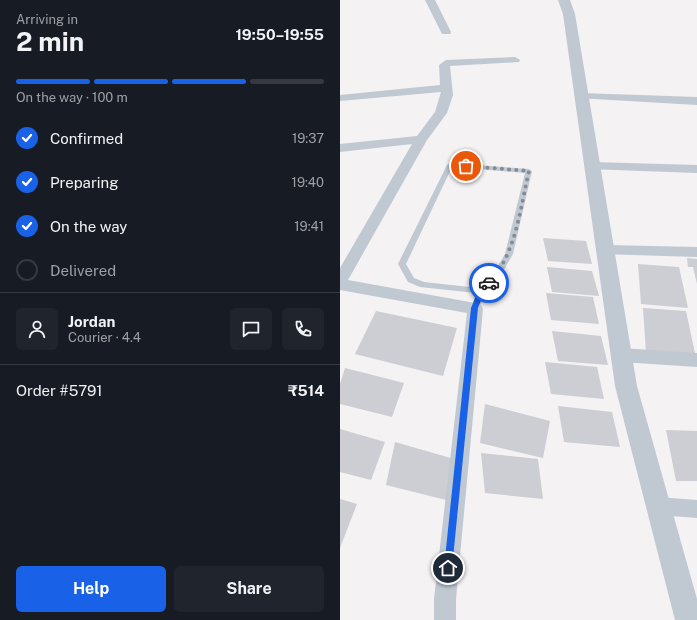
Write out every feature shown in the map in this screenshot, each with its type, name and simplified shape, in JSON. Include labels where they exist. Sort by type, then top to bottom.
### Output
[{"type":"street","points":[[430,0],[431,5],[446,32]]},
{"type":"street","points":[[564,0],[569,14],[626,386],[689,620]]},
{"type":"street","points":[[445,620],[445,599],[475,308],[340,282],[421,139],[441,113],[446,95],[444,65],[446,63],[515,60]]},
{"type":"street","points":[[340,98],[446,88]]},
{"type":"street","points":[[581,96],[697,101]]},
{"type":"street","points":[[340,148],[421,139]]},
{"type":"street","points":[[592,166],[697,169]]},
{"type":"street","points":[[605,250],[697,252]]},
{"type":"street","points":[[621,355],[697,360]]},
{"type":"street","points":[[658,506],[697,509]]},
{"type":"lane","points":[[475,308],[481,291],[498,273],[509,254],[529,171],[450,165],[402,264],[411,280],[423,285],[481,291]]},
{"type":"building","points":[[543,238],[586,241],[592,264],[548,261]]},
{"type":"building","points":[[687,258],[697,259],[697,284],[693,267],[688,267]]},
{"type":"building","points":[[638,264],[679,267],[688,308],[641,304]]},
{"type":"building","points":[[547,267],[592,271],[599,296],[552,292]]},
{"type":"building","points":[[546,293],[593,297],[599,324],[551,320]]},
{"type":"building","points":[[643,308],[686,311],[696,358],[646,353]]},
{"type":"building","points":[[376,311],[457,328],[443,376],[355,354]]},
{"type":"building","points":[[552,331],[601,336],[608,365],[558,361]]},
{"type":"building","points":[[545,362],[597,367],[604,399],[551,394]]},
{"type":"building","points":[[345,368],[404,383],[392,417],[340,404],[340,384]]},
{"type":"building","points":[[485,404],[550,421],[543,458],[480,443]]},
{"type":"building","points":[[558,406],[612,412],[620,447],[564,442]]},
{"type":"building","points":[[340,429],[385,442],[371,480],[340,472]]},
{"type":"building","points":[[666,430],[697,431],[697,481],[676,481]]},
{"type":"building","points":[[395,442],[461,461],[450,501],[386,485]]},
{"type":"building","points":[[481,453],[538,459],[543,499],[485,493]]},
{"type":"building","points":[[340,499],[357,504],[340,548]]},
{"type":"way so far","points":[[466,166],[529,171],[509,254],[498,273],[489,283]]},
{"type":"route","points":[[448,568],[475,308],[481,291],[489,283]]}]
